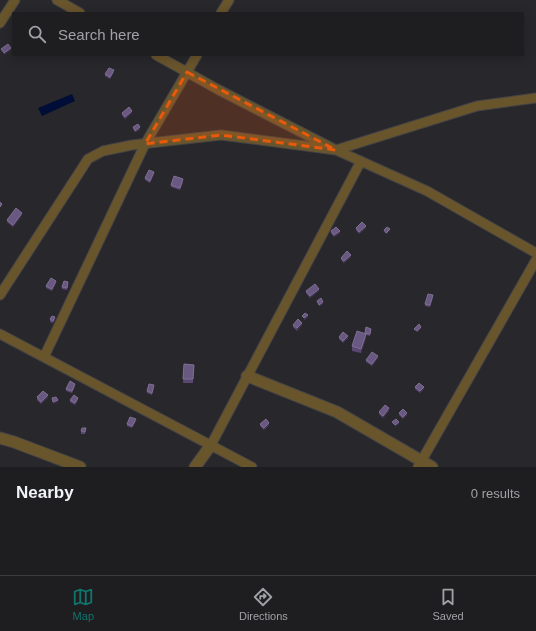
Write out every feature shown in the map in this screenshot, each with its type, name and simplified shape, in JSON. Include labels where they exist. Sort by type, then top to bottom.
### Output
[{"type":"street","points":[[0,23],[15,0]]},
{"type":"street","points":[[57,0],[78,12]]},
{"type":"street","points":[[222,12],[229,0]]},
{"type":"street","points":[[158,56],[219,90],[336,150],[427,191],[536,253]]},
{"type":"street","points":[[44,357],[144,144],[196,56]]},
{"type":"street","points":[[0,295],[88,159],[102,151],[144,144],[221,136],[336,150],[477,106],[536,98]]},
{"type":"street","points":[[195,467],[211,445],[361,161]]},
{"type":"street","points":[[420,464],[536,260]]},
{"type":"street","points":[[0,334],[252,467]]},
{"type":"street","points":[[247,376],[336,412],[420,464],[432,467]]},
{"type":"street","points":[[0,438],[80,467]]},
{"type":"highlighted area","points":[[187,72],[336,150],[221,135],[145,144]]},
{"type":"water","points":[[72,94],[75,101],[42,116],[38,108]]},
{"type":"building","points":[[8,44],[11,48],[4,53],[1,49]]},
{"type":"building","points":[[109,68],[114,70],[110,77],[105,74]]},
{"type":"building","points":[[129,107],[132,111],[125,117],[122,113]]},
{"type":"building","points":[[138,124],[140,127],[135,131],[133,127]]},
{"type":"building","points":[[149,170],[154,172],[150,181],[145,178]]},
{"type":"building","points":[[174,176],[183,179],[180,188],[171,185]]},
{"type":"building","points":[[16,208],[22,213],[13,225],[7,220]]},
{"type":"building","points":[[362,222],[366,226],[359,232],[356,228]]},
{"type":"building","points":[[336,227],[340,231],[334,235],[331,231]]},
{"type":"building","points":[[387,227],[390,229],[386,233],[384,230]]},
{"type":"building","points":[[347,251],[351,255],[344,261],[341,258]]},
{"type":"building","points":[[51,278],[56,281],[52,289],[46,286]]},
{"type":"building","points":[[64,281],[68,282],[67,288],[62,287]]},
{"type":"building","points":[[315,284],[319,289],[310,296],[306,291]]},
{"type":"building","points":[[428,294],[433,295],[430,305],[425,304]]},
{"type":"building","points":[[321,298],[323,302],[319,305],[317,301]]},
{"type":"building","points":[[305,313],[308,315],[304,318],[302,316]]},
{"type":"building","points":[[52,316],[55,317],[53,321],[50,319]]},
{"type":"building","points":[[298,319],[302,323],[297,328],[293,325]]},
{"type":"building","points":[[419,324],[421,327],[417,331],[414,329]]},
{"type":"building","points":[[366,327],[371,329],[370,334],[365,333]]},
{"type":"building","points":[[357,331],[366,334],[361,349],[352,346]]},
{"type":"building","points":[[343,332],[348,336],[343,341],[339,337]]},
{"type":"building","points":[[372,352],[378,356],[372,364],[366,360]]},
{"type":"building","points":[[184,364],[194,365],[193,379],[183,379]]},
{"type":"building","points":[[70,381],[75,384],[72,391],[66,389]]},
{"type":"building","points":[[419,383],[424,387],[420,391],[415,387]]},
{"type":"building","points":[[149,384],[154,385],[152,393],[147,391]]},
{"type":"building","points":[[43,391],[48,395],[41,402],[37,397]]},
{"type":"building","points":[[74,395],[78,398],[75,403],[70,400]]},
{"type":"building","points":[[56,397],[58,400],[53,402],[52,398]]},
{"type":"building","points":[[385,405],[389,408],[383,416],[379,412]]},
{"type":"building","points":[[403,409],[407,413],[403,417],[399,413]]},
{"type":"building","points":[[130,417],[136,419],[132,426],[127,424]]},
{"type":"building","points":[[266,419],[269,423],[264,428],[260,424]]},
{"type":"building","points":[[396,419],[399,422],[395,425],[392,422]]},
{"type":"building","points":[[82,428],[86,428],[85,432],[81,431]]}]
